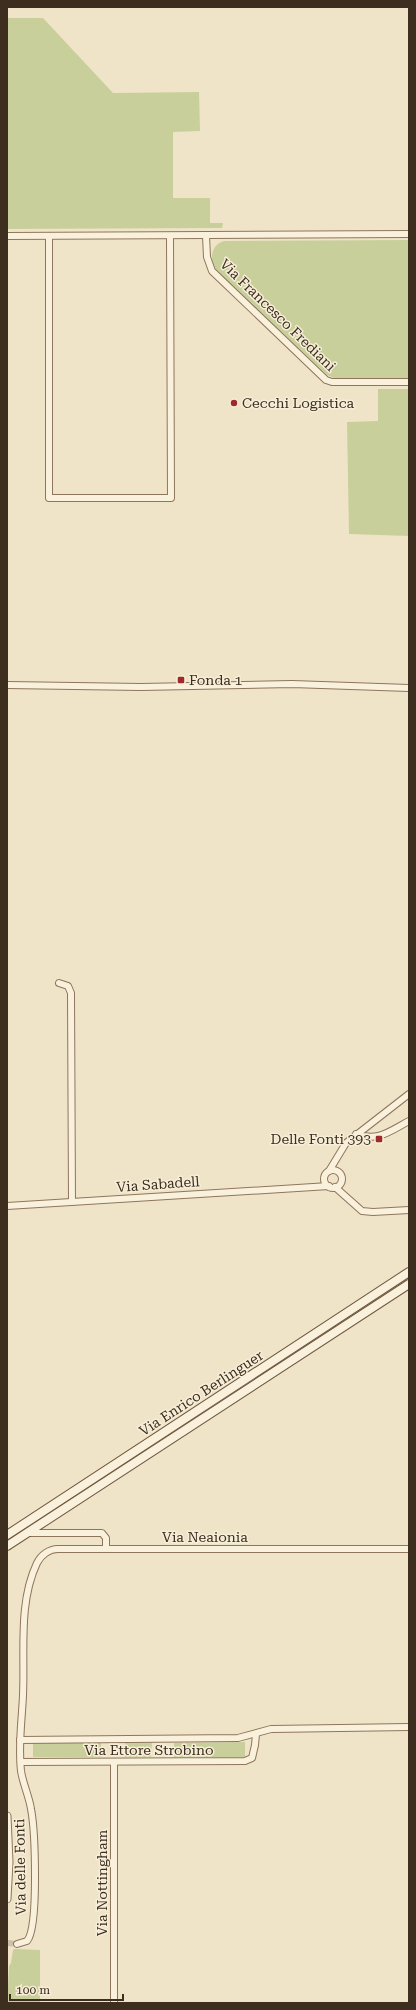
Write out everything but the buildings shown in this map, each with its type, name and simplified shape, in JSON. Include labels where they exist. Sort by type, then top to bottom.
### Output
[{"type":"main road","name":"Via Enrico Berlinguer","points":[[7,1535],[409,1272]]},
{"type":"main road","name":"Via Enrico Berlinguer","points":[[7,1546],[409,1284]]},
{"type":"street","name":"Via Francesco Frediani","points":[[7,236],[409,234]]},
{"type":"street","points":[[49,236],[49,498],[171,498],[170,236]]},
{"type":"street","name":"Via Francesco Frediani","points":[[206,236],[207,257],[212,271],[326,380],[332,382],[409,382]]},
{"type":"street","points":[[7,685],[141,687],[292,684],[409,688]]},
{"type":"street","points":[[59,983],[68,986],[71,993],[72,1202]]},
{"type":"street","points":[[311,1186],[325,1178],[342,1148],[356,1134],[409,1094]]},
{"type":"street","points":[[356,1134],[366,1137],[378,1137],[409,1121]]},
{"type":"street","points":[[336,1161],[337,1171],[342,1177],[341,1183],[350,1200]]},
{"type":"street","points":[[329,1171],[337,1171]]},
{"type":"street","points":[[325,1178],[326,1183],[350,1200],[358,1208],[369,1212],[409,1210]]},
{"type":"street","points":[[332,1187],[341,1183]]},
{"type":"street","name":"Via Sabadell","points":[[7,1206],[311,1186],[332,1187]]},
{"type":"street","points":[[27,1533],[102,1534],[106,1538],[106,1549]]},
{"type":"street","name":"Via Neaionia","points":[[28,1591],[37,1562],[46,1552],[53,1549],[409,1549]]},
{"type":"street","name":"Via delle Fonti","points":[[17,1944],[27,1941],[32,1933],[34,1894],[32,1815],[23,1781],[20,1740],[23,1694],[24,1625],[28,1591]]},
{"type":"street","name":"Via Ettore Strobino","points":[[20,1740],[238,1738],[271,1729],[409,1727]]},
{"type":"street","name":"Via Ettore Strobino","points":[[21,1762],[248,1760],[252,1758],[254,1753],[256,1734]]},
{"type":"street","name":"Via Nottingham","points":[[114,1762],[114,2003]]},
{"type":"street","points":[[7,1816],[9,1862],[7,1899]]},
{"type":"green space","points":[[7,18],[43,18],[113,93],[199,92],[200,131],[173,132],[173,198],[210,198],[210,223],[223,223],[222,228],[7,229]]},
{"type":"green space","points":[[409,240],[409,378],[334,378],[327,375],[217,271],[214,267],[212,258],[212,254],[216,246],[224,241]]},
{"type":"green space","points":[[378,389],[409,389],[409,536],[349,534],[347,422],[378,421]]},
{"type":"green space","points":[[33,1742],[101,1743],[101,1757],[33,1757]]},
{"type":"green space","points":[[125,1742],[152,1743],[151,1757],[125,1757]]},
{"type":"green space","points":[[245,1742],[245,1757],[174,1757],[174,1743]]},
{"type":"green space","points":[[13,1950],[40,1950],[40,2003],[7,2003],[9,1966],[11,1963]]},
{"type":"tunnel","points":[[7,1943],[17,1944]]},
{"type":"place","name":"Cecchi Logistica","points":[[234,403]]},
{"type":"place","name":"Fonda 1","points":[[181,680]]},
{"type":"place","name":"Delle Fonti 393","points":[[379,1139]]}]
